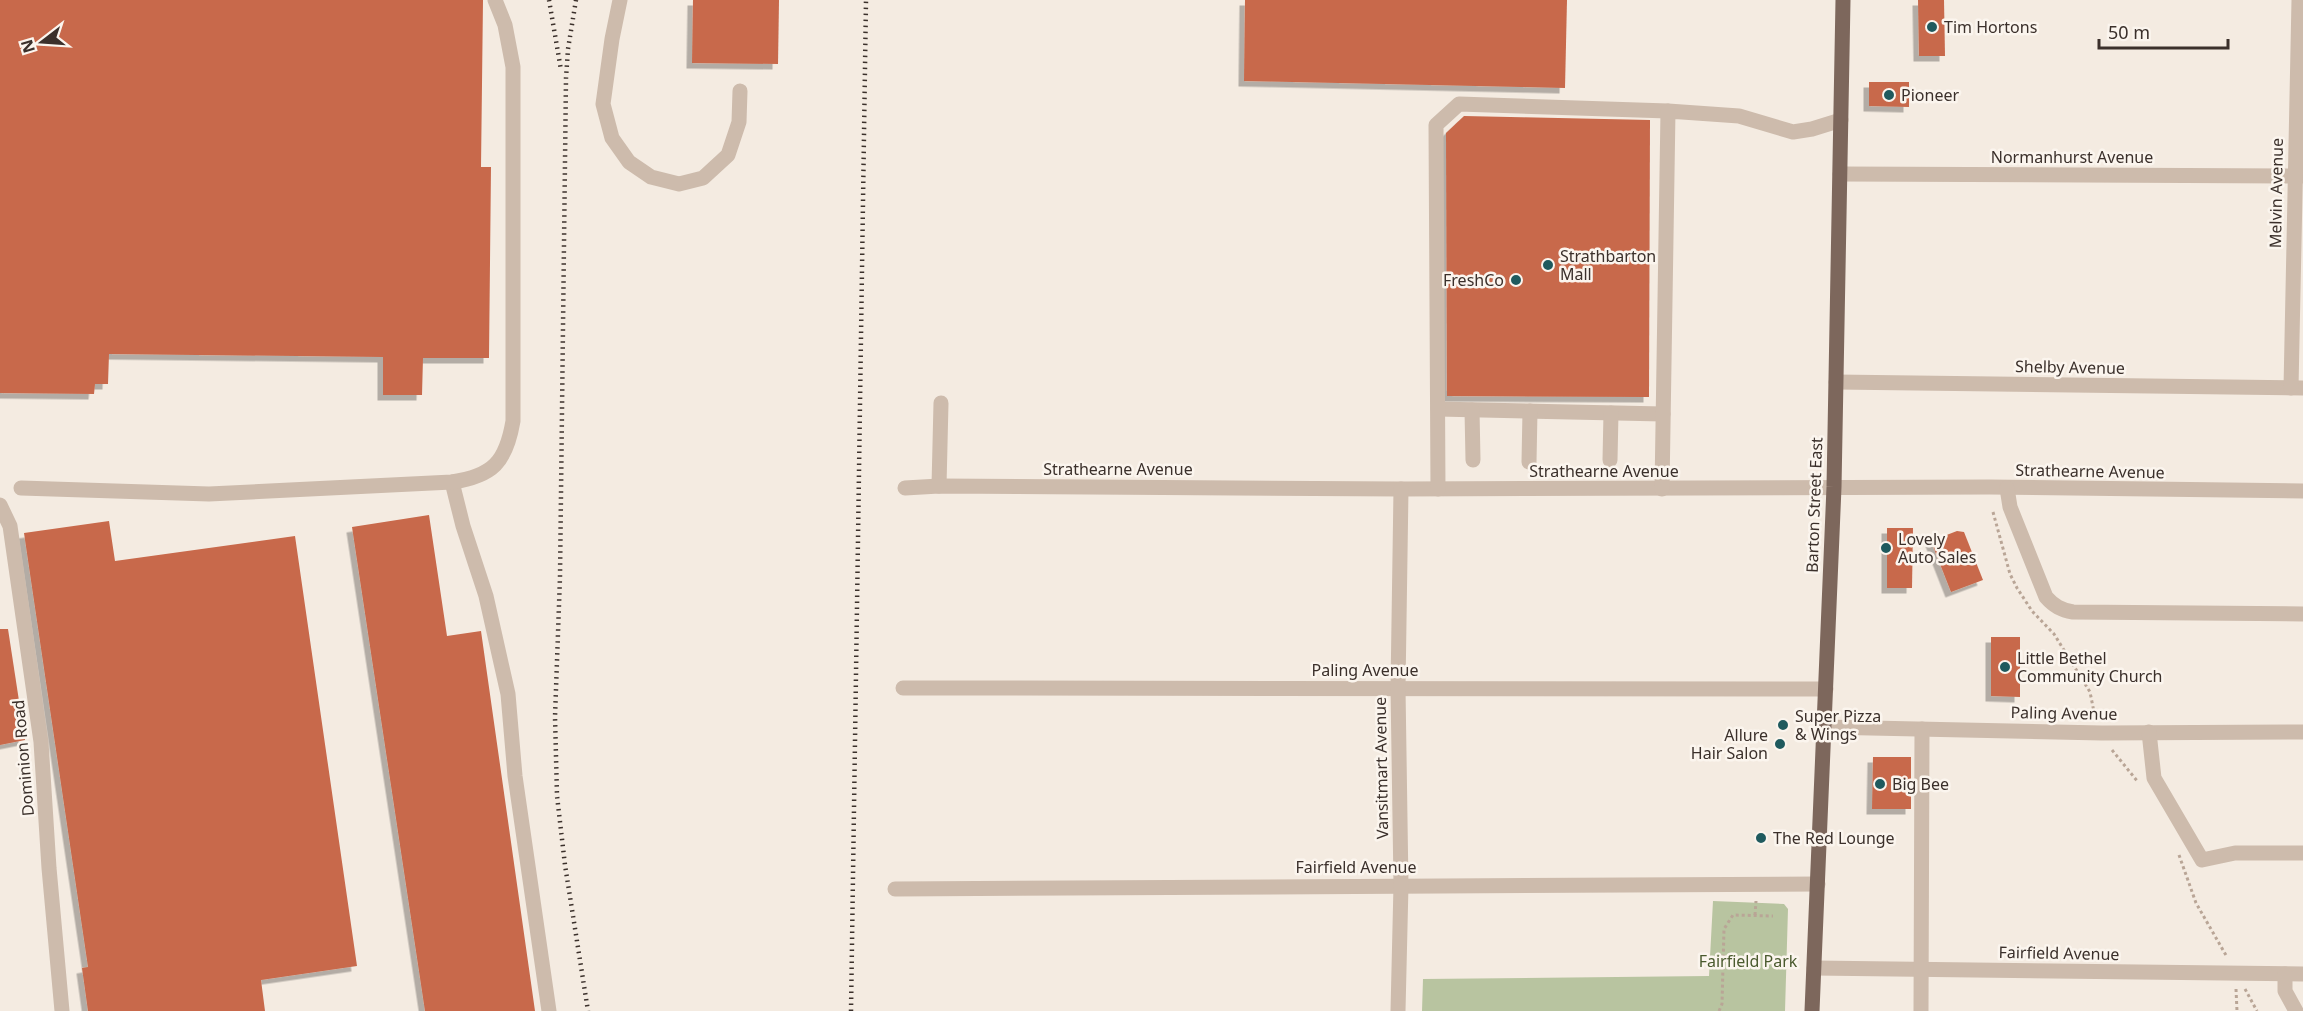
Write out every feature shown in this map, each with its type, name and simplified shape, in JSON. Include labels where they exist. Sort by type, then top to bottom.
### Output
[{"type":"main road","name":"Barton Street East","points":[[1812,1011],[1834,488],[1843,0]]},
{"type":"street","points":[[21,488],[209,494],[452,482],[479,477],[494,466],[510,441],[513,421],[513,67],[505,25],[495,0]]},
{"type":"street","points":[[620,0],[603,104],[612,138],[629,162],[651,177],[679,184],[704,178],[728,155],[739,122],[740,91]]},
{"type":"street","name":"Melvin Avenue","points":[[2297,388],[2299,0]]},
{"type":"street","points":[[1438,489],[1437,126],[1459,104],[1668,111],[1739,116],[1793,132],[1841,120]]},
{"type":"street","points":[[1662,489],[1668,111]]},
{"type":"street","name":"Normanhurst Avenue","points":[[1840,174],[2299,176]]},
{"type":"street","name":"Shelby Avenue","points":[[1836,382],[2297,388]]},
{"type":"street","points":[[939,486],[941,403]]},
{"type":"street","points":[[1438,409],[1663,414]]},
{"type":"street","points":[[1472,410],[1473,460]]},
{"type":"street","points":[[1529,462],[1530,411]]},
{"type":"street","points":[[1610,460],[1611,413]]},
{"type":"street","points":[[452,482],[463,526],[486,596],[508,694],[515,776],[549,1011]]},
{"type":"street","name":"Strathearne Avenue","points":[[904,488],[939,486],[1401,489],[1989,487],[2303,491]]},
{"type":"street","points":[[2007,488],[2010,507],[2046,597],[2062,610],[2073,612],[2303,614]]},
{"type":"street","name":"Vansitmart Avenue","points":[[1398,1011],[1401,885],[1398,688],[1401,489]]},
{"type":"street","name":"Dominion Road","points":[[0,506],[10,526],[41,742],[49,868],[62,1011]]},
{"type":"street","name":"Paling Avenue","points":[[903,687],[1826,689]]},
{"type":"street","name":"Paling Avenue","points":[[1824,727],[2102,733],[2303,732]]},
{"type":"street","points":[[1921,1011],[1922,729]]},
{"type":"street","points":[[2149,732],[2154,778],[2202,860],[2235,853],[2303,854]]},
{"type":"street","name":"Fairfield Avenue","points":[[895,889],[1818,884]]},
{"type":"street","name":"Fairfield Avenue","points":[[1814,968],[2303,974]]},
{"type":"street","points":[[2285,974],[2285,991],[2296,1011]]},
{"type":"path","points":[[1989,487],[2010,574],[2032,611],[2054,634],[2090,693],[2095,719],[2102,733],[2113,752],[2139,783]]},
{"type":"path","points":[[2178,852],[2196,903],[2257,1011]]},
{"type":"path","points":[[1719,1011],[1722,1004],[1724,929],[1733,915],[1773,916]]},
{"type":"path","points":[[2236,974],[2237,1011]]},
{"type":"green space","name":"Fairfield Park","points":[[1713,901],[1784,904],[1788,909],[1785,1011],[1422,1011],[1423,979],[1709,976]]},
{"type":"building","points":[[0,0],[483,0],[481,167],[491,167],[489,358],[423,358],[422,395],[383,395],[383,357],[109,354],[108,384],[95,384],[94,394],[0,393]]},
{"type":"building","points":[[693,0],[779,0],[778,64],[692,63]]},
{"type":"building","points":[[1245,0],[1567,0],[1565,88],[1244,81]]},
{"type":"building","points":[[1918,0],[1944,0],[1945,56],[1919,56]]},
{"type":"building","points":[[1869,82],[1909,82],[1909,107],[1869,106]]},
{"type":"building","name":"Strathbarton Mall","points":[[1464,116],[1650,120],[1649,397],[1447,396],[1446,133]]},
{"type":"building","points":[[429,515],[447,636],[481,631],[535,1011],[425,1011],[352,527]]},
{"type":"building","points":[[109,521],[115,561],[295,536],[357,966],[261,980],[265,1011],[88,1011],[82,968],[88,967],[24,533]]},
{"type":"building","points":[[1887,528],[1913,528],[1912,588],[1887,588]]},
{"type":"building","points":[[1957,531],[1964,532],[1983,580],[1951,592],[1931,541]]},
{"type":"building","points":[[0,629],[8,629],[25,740],[0,745]]},
{"type":"building","name":"Little Bethel Community Church","points":[[1991,637],[2020,637],[2020,697],[1991,696]]},
{"type":"building","points":[[1873,757],[1911,757],[1911,809],[1872,809]]},
{"type":"railway","points":[[549,0],[561,70]]},
{"type":"railway","points":[[576,0],[566,78],[560,577],[555,717],[557,796],[565,865],[588,1011]]},
{"type":"railway","points":[[851,1011],[866,0]]},
{"type":"place","name":"Tim Hortons","points":[[1932,27]]},
{"type":"place","name":"Pioneer","points":[[1889,95]]},
{"type":"place","name":"Strathbarton Mall","points":[[1548,265]]},
{"type":"place","name":"FreshCo","points":[[1516,280]]},
{"type":"place","name":"Lovely Auto Sales","points":[[1886,548]]},
{"type":"place","name":"Little Bethel Community Church","points":[[2005,667]]},
{"type":"place","name":"Super Pizza & Wings","points":[[1783,725]]},
{"type":"place","name":"Allure Hair Salon","points":[[1780,744]]},
{"type":"place","name":"Big Bee","points":[[1880,784]]},
{"type":"place","name":"The Red Lounge","points":[[1761,838]]}]
